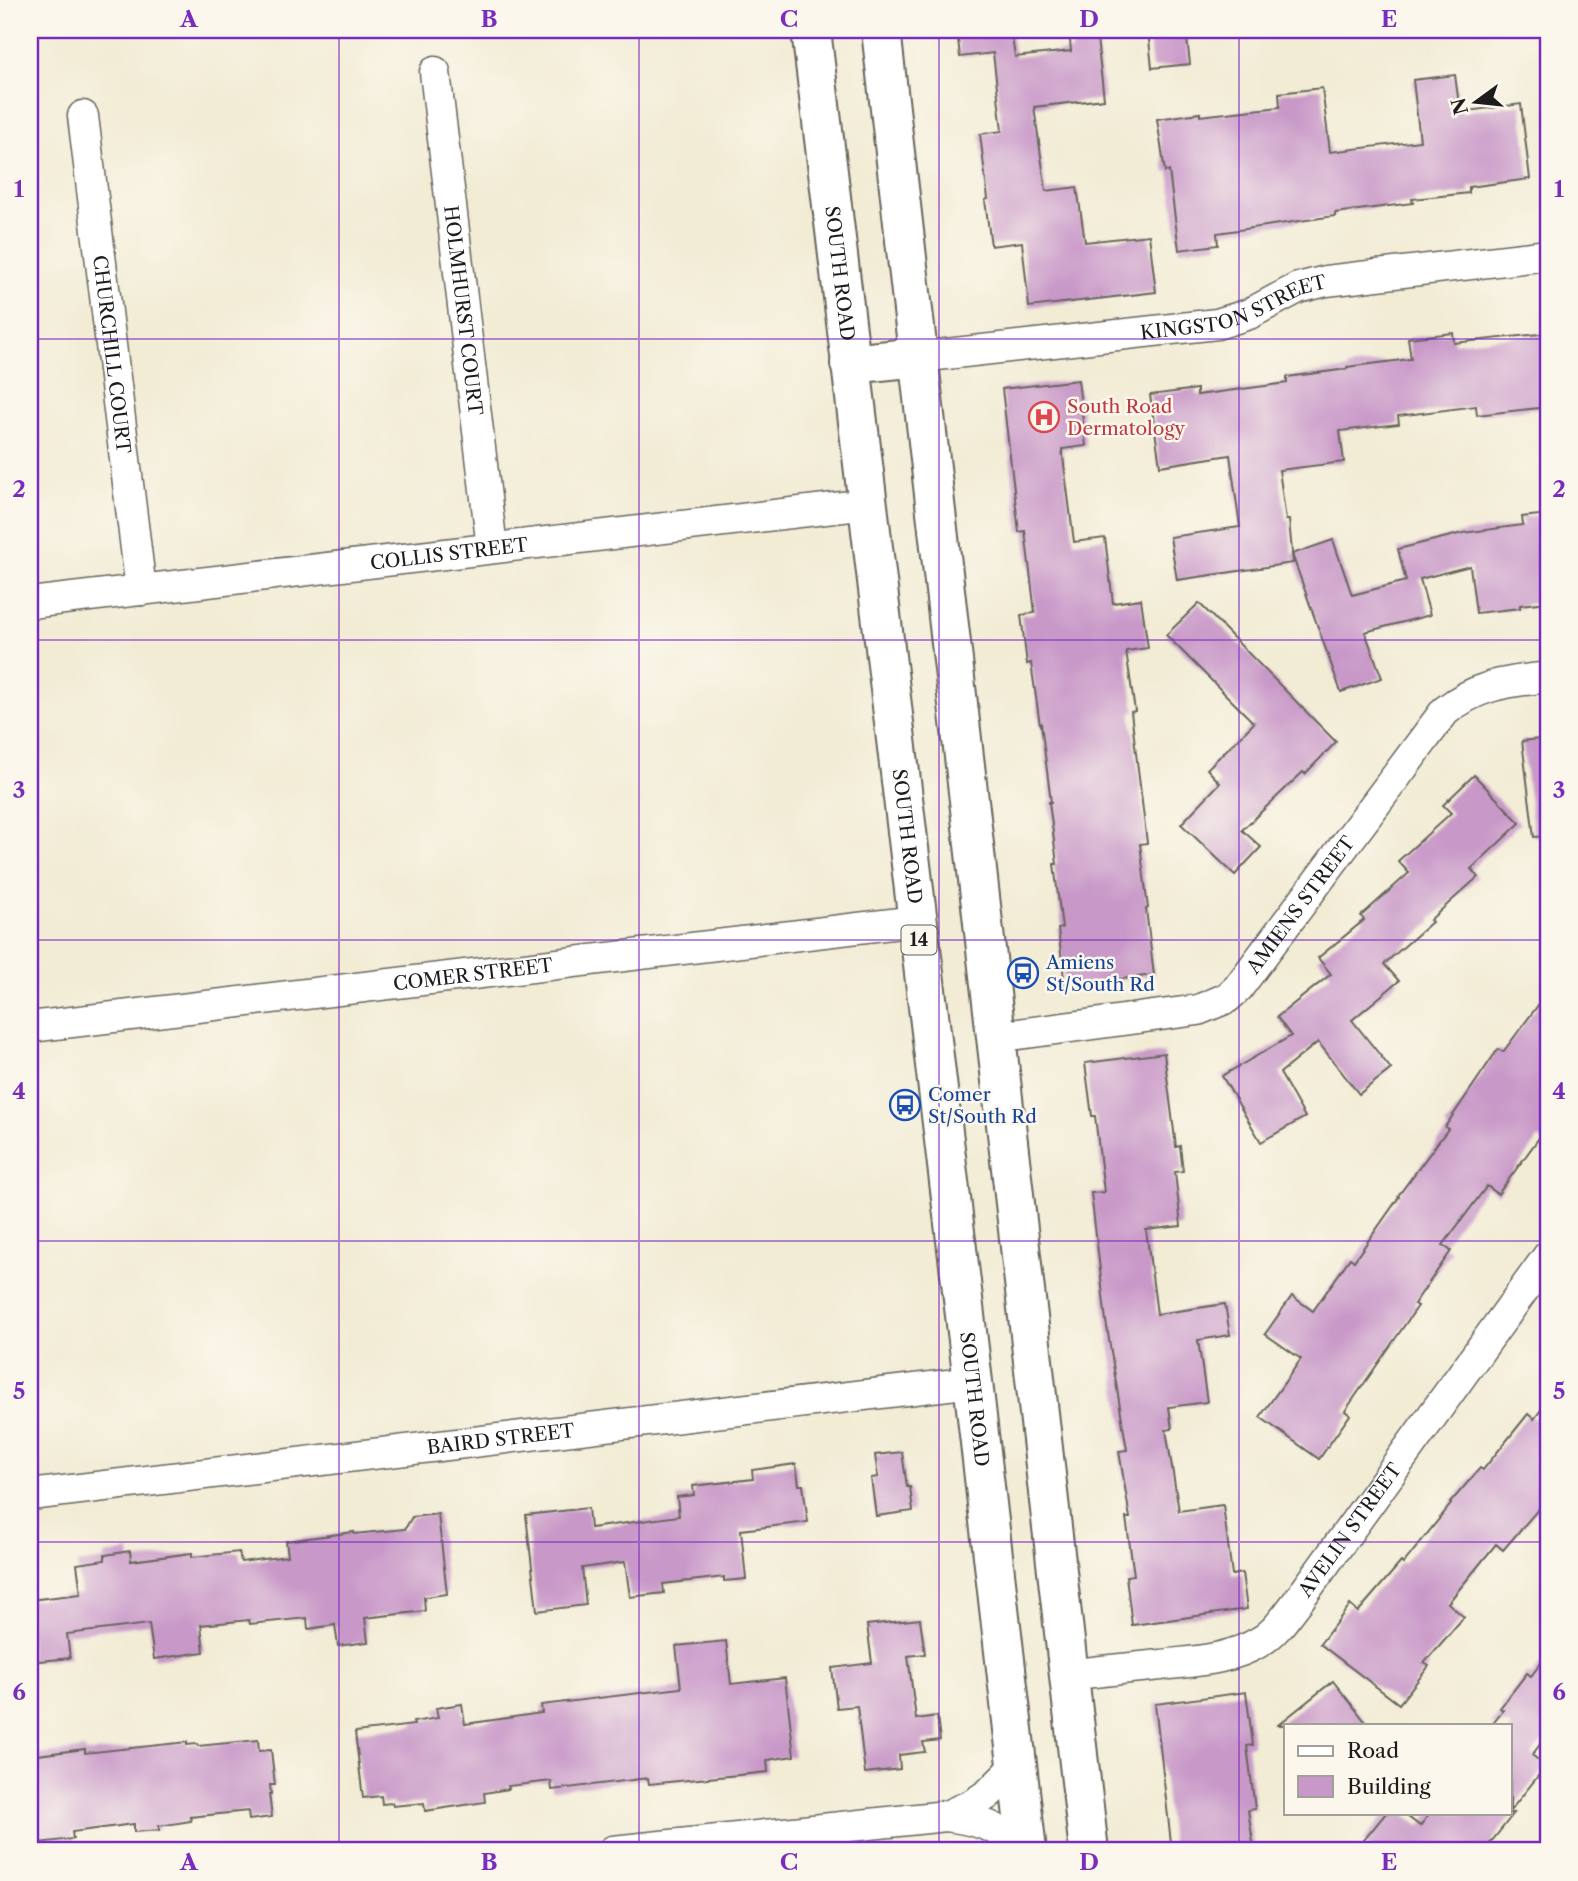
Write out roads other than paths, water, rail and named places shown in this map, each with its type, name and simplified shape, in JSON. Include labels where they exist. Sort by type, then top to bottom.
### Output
[{"type":"main road","name":"SOUTH ROAD","points":[[811,30],[1027,1850]]},
{"type":"main road","points":[[881,30],[1088,1851]]},
{"type":"main road","points":[[850,364],[919,357]]},
{"type":"street","name":"HOLMHURST COURT","points":[[435,72],[492,548]]},
{"type":"street","name":"CHURCHILL COURT","points":[[83,116],[141,590]]},
{"type":"street","name":"KINGSTON STREET","points":[[919,357],[1217,324],[1249,314],[1298,288],[1325,281],[1548,255]]},
{"type":"street","name":"COLLIS STREET","points":[[30,603],[867,504]]},
{"type":"street","name":"AMIENS STREET","points":[[996,1037],[1198,1010],[1227,998],[1238,988],[1445,711],[1460,698],[1477,690],[1548,677]]},
{"type":"street","name":"COMER STREET","points":[[30,1027],[917,921]]},
{"type":"street","name":"AVELIN STREET","points":[[1068,1675],[1198,1661],[1244,1650],[1263,1640],[1298,1601],[1539,1290],[1548,1256]]},
{"type":"street","name":"BAIRD STREET","points":[[30,1495],[973,1382]]},
{"type":"street","points":[[946,1816],[988,1794],[1017,1765]]},
{"type":"street","points":[[616,1851],[946,1816],[974,1819],[995,1827],[1027,1850]]},
{"type":"place","name":"South Road Dermatology","points":[[1044,417]]},
{"type":"place","name":"Amiens St/South Rd","points":[[1023,973]]},
{"type":"place","name":"Comer St/South Rd","points":[[905,1105]]}]
